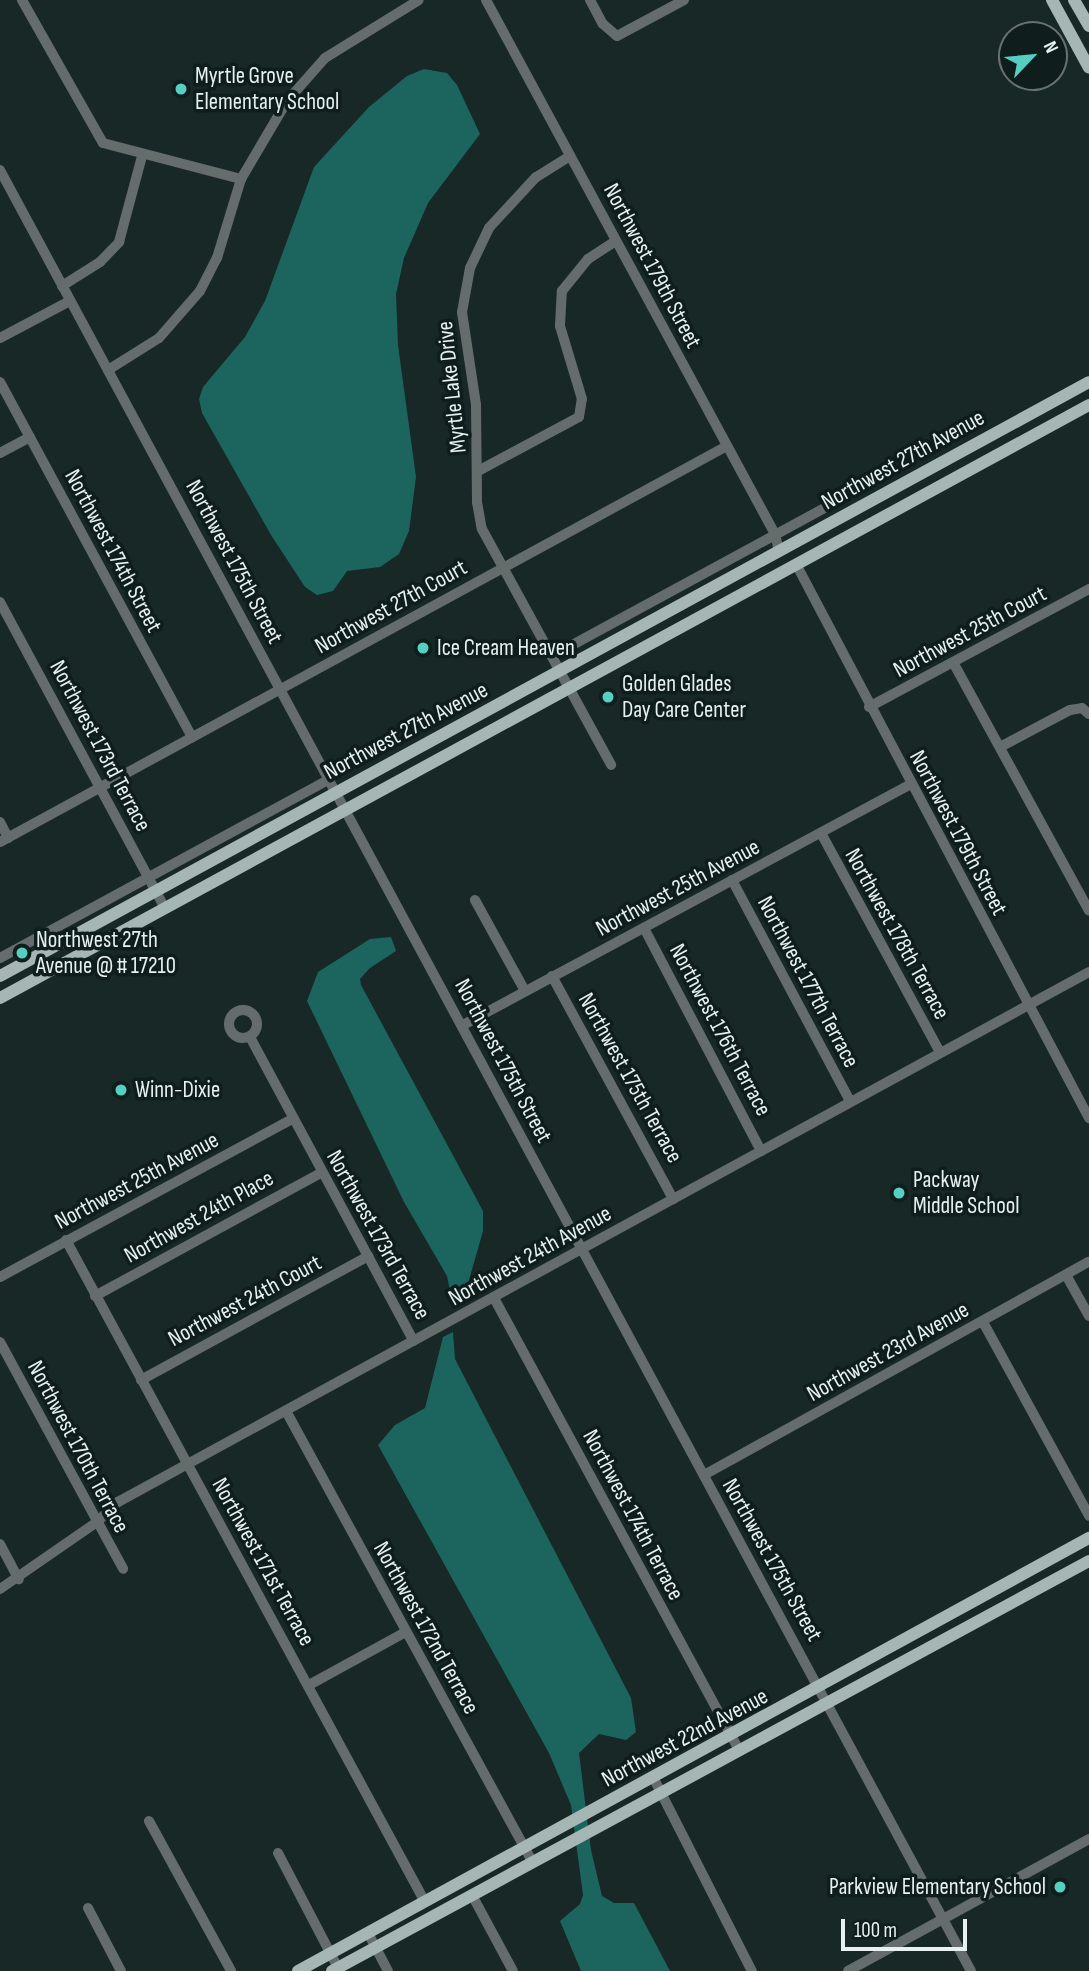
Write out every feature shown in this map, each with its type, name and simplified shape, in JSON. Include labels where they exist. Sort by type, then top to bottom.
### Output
[{"type":"main road","points":[[1052,0],[1089,68]]},
{"type":"main road","points":[[1074,0],[1089,26]]},
{"type":"main road","name":"Northwest 27th Avenue","points":[[1,975],[1089,382]]},
{"type":"main road","name":"Northwest 27th Avenue","points":[[6,995],[1089,405]]},
{"type":"main road","points":[[969,448],[978,465]]},
{"type":"main road","points":[[796,564],[796,553],[813,533]]},
{"type":"main road","points":[[764,582],[779,562],[779,552]]},
{"type":"main road","points":[[1,975],[6,995]]},
{"type":"main road","name":"Northwest 22nd Avenue","points":[[298,1971],[821,1688],[1089,1538]]},
{"type":"main road","name":"Northwest 22nd Avenue","points":[[335,1969],[1089,1561]]},
{"type":"street","points":[[22,0],[94,133],[103,143],[142,156],[241,179]]},
{"type":"street","points":[[108,370],[159,338],[207,278],[241,179],[287,100],[325,58],[419,0]]},
{"type":"street","name":"Northwest 179th Street","points":[[486,0],[775,534],[779,552]]},
{"type":"street","points":[[590,0],[603,24],[617,36],[670,3],[684,0]]},
{"type":"street","points":[[62,286],[100,262],[119,242],[142,156]]},
{"type":"street","name":"Myrtle Lake Drive","points":[[570,156],[512,198],[489,228],[470,268],[462,313],[480,470],[479,516],[503,567],[611,765]]},
{"type":"street","name":"Northwest 175th Street","points":[[0,170],[821,1688],[971,1971]]},
{"type":"street","points":[[480,470],[579,417],[582,399],[560,326],[562,291],[588,259],[617,241]]},
{"type":"street","points":[[0,338],[70,300]]},
{"type":"street","name":"Northwest 174th Street","points":[[0,382],[192,737]]},
{"type":"street","points":[[0,453],[30,437]]},
{"type":"street","name":"Northwest 27th Court","points":[[4,840],[727,446]]},
{"type":"street","points":[[552,656],[828,506]]},
{"type":"street","name":"Northwest 179th Street","points":[[796,564],[1027,1006],[1089,1118]]},
{"type":"street","name":"Northwest 25th Court","points":[[869,707],[954,664],[1089,589]]},
{"type":"street","name":"Northwest 173rd Terrace","points":[[0,602],[165,908]]},
{"type":"street","points":[[954,664],[1089,911]]},
{"type":"street","points":[[1000,747],[1086,711]]},
{"type":"street","points":[[0,958],[328,780]]},
{"type":"street","name":"Northwest 25th Avenue","points":[[463,1026],[911,784]]},
{"type":"street","points":[[0,822],[4,840]]},
{"type":"street","name":"Northwest 178th Terrace","points":[[821,833],[940,1052]]},
{"type":"street","name":"Northwest 177th Terrace","points":[[732,880],[850,1101]]},
{"type":"street","points":[[475,900],[525,991]]},
{"type":"street","name":"Northwest 176th Terrace","points":[[644,928],[761,1151]]},
{"type":"street","name":"Northwest 24th Avenue","points":[[0,1589],[19,1579],[96,1522],[118,1502],[1089,972]]},
{"type":"street","name":"Northwest 175th Terrace","points":[[552,976],[673,1199]]},
{"type":"street","name":"Northwest 173rd Terrace","points":[[250,1037],[414,1341]]},
{"type":"street","name":"Northwest 25th Avenue","points":[[0,1277],[292,1119]]},
{"type":"street","name":"Northwest 24th Place","points":[[95,1296],[322,1172]]},
{"type":"street","name":"Northwest 171st Terrace","points":[[66,1240],[425,1902]]},
{"type":"street","name":"Northwest 24th Court","points":[[141,1380],[368,1256]]},
{"type":"street","name":"Northwest 23rd Avenue","points":[[704,1475],[1089,1262]]},
{"type":"street","points":[[1066,1275],[1089,1316]]},
{"type":"street","name":"Northwest 174th Terrace","points":[[494,1298],[739,1750]]},
{"type":"street","points":[[983,1322],[1089,1516]]},
{"type":"street","name":"Northwest 170th Terrace","points":[[0,1342],[123,1569]]},
{"type":"street","name":"Northwest 172nd Terrace","points":[[286,1411],[533,1863]]},
{"type":"street","points":[[0,1544],[19,1579]]},
{"type":"street","points":[[309,1685],[406,1632]]},
{"type":"street","points":[[654,1779],[752,1971]]},
{"type":"street","points":[[149,1821],[231,1971]]},
{"type":"street","points":[[848,1971],[1089,1839]]},
{"type":"street","points":[[278,1853],[330,1954],[335,1969]]},
{"type":"street","points":[[472,1895],[513,1971]]},
{"type":"street","points":[[88,1908],[121,1971]]},
{"type":"street","points":[[368,1933],[388,1971]]},
{"type":"water","points":[[424,69],[447,73],[457,85],[480,134],[428,203],[404,258],[396,294],[398,345],[416,477],[409,531],[399,554],[380,567],[347,571],[333,591],[317,595],[305,587],[271,535],[202,413],[199,399],[203,387],[245,337],[265,301],[314,167],[369,107],[407,76]]},
{"type":"water","points":[[391,937],[396,951],[370,968],[360,979],[361,985],[483,1211],[483,1231],[463,1301],[453,1306],[447,1276],[404,1202],[307,1001],[318,972],[370,939]]},
{"type":"water","points":[[453,1332],[455,1359],[631,1698],[636,1732],[626,1740],[599,1734],[579,1753],[591,1850],[602,1896],[614,1903],[634,1903],[670,1971],[581,1971],[560,1921],[580,1904],[583,1895],[571,1805],[549,1753],[378,1445],[395,1425],[425,1408],[443,1337]]},
{"type":"place","name":"Myrtle Grove Elementary School","points":[[181,89]]},
{"type":"place","name":"Ice Cream Heaven","points":[[423,648]]},
{"type":"place","name":"Golden Glades Day Care Center","points":[[608,697]]},
{"type":"place","name":"Northwest 27th Avenue @ # 17210","points":[[22,953]]},
{"type":"place","name":"Winn-Dixie","points":[[121,1090]]},
{"type":"place","name":"Packway Middle School","points":[[899,1193]]},
{"type":"place","name":"Parkview Elementary School","points":[[1060,1887]]}]
